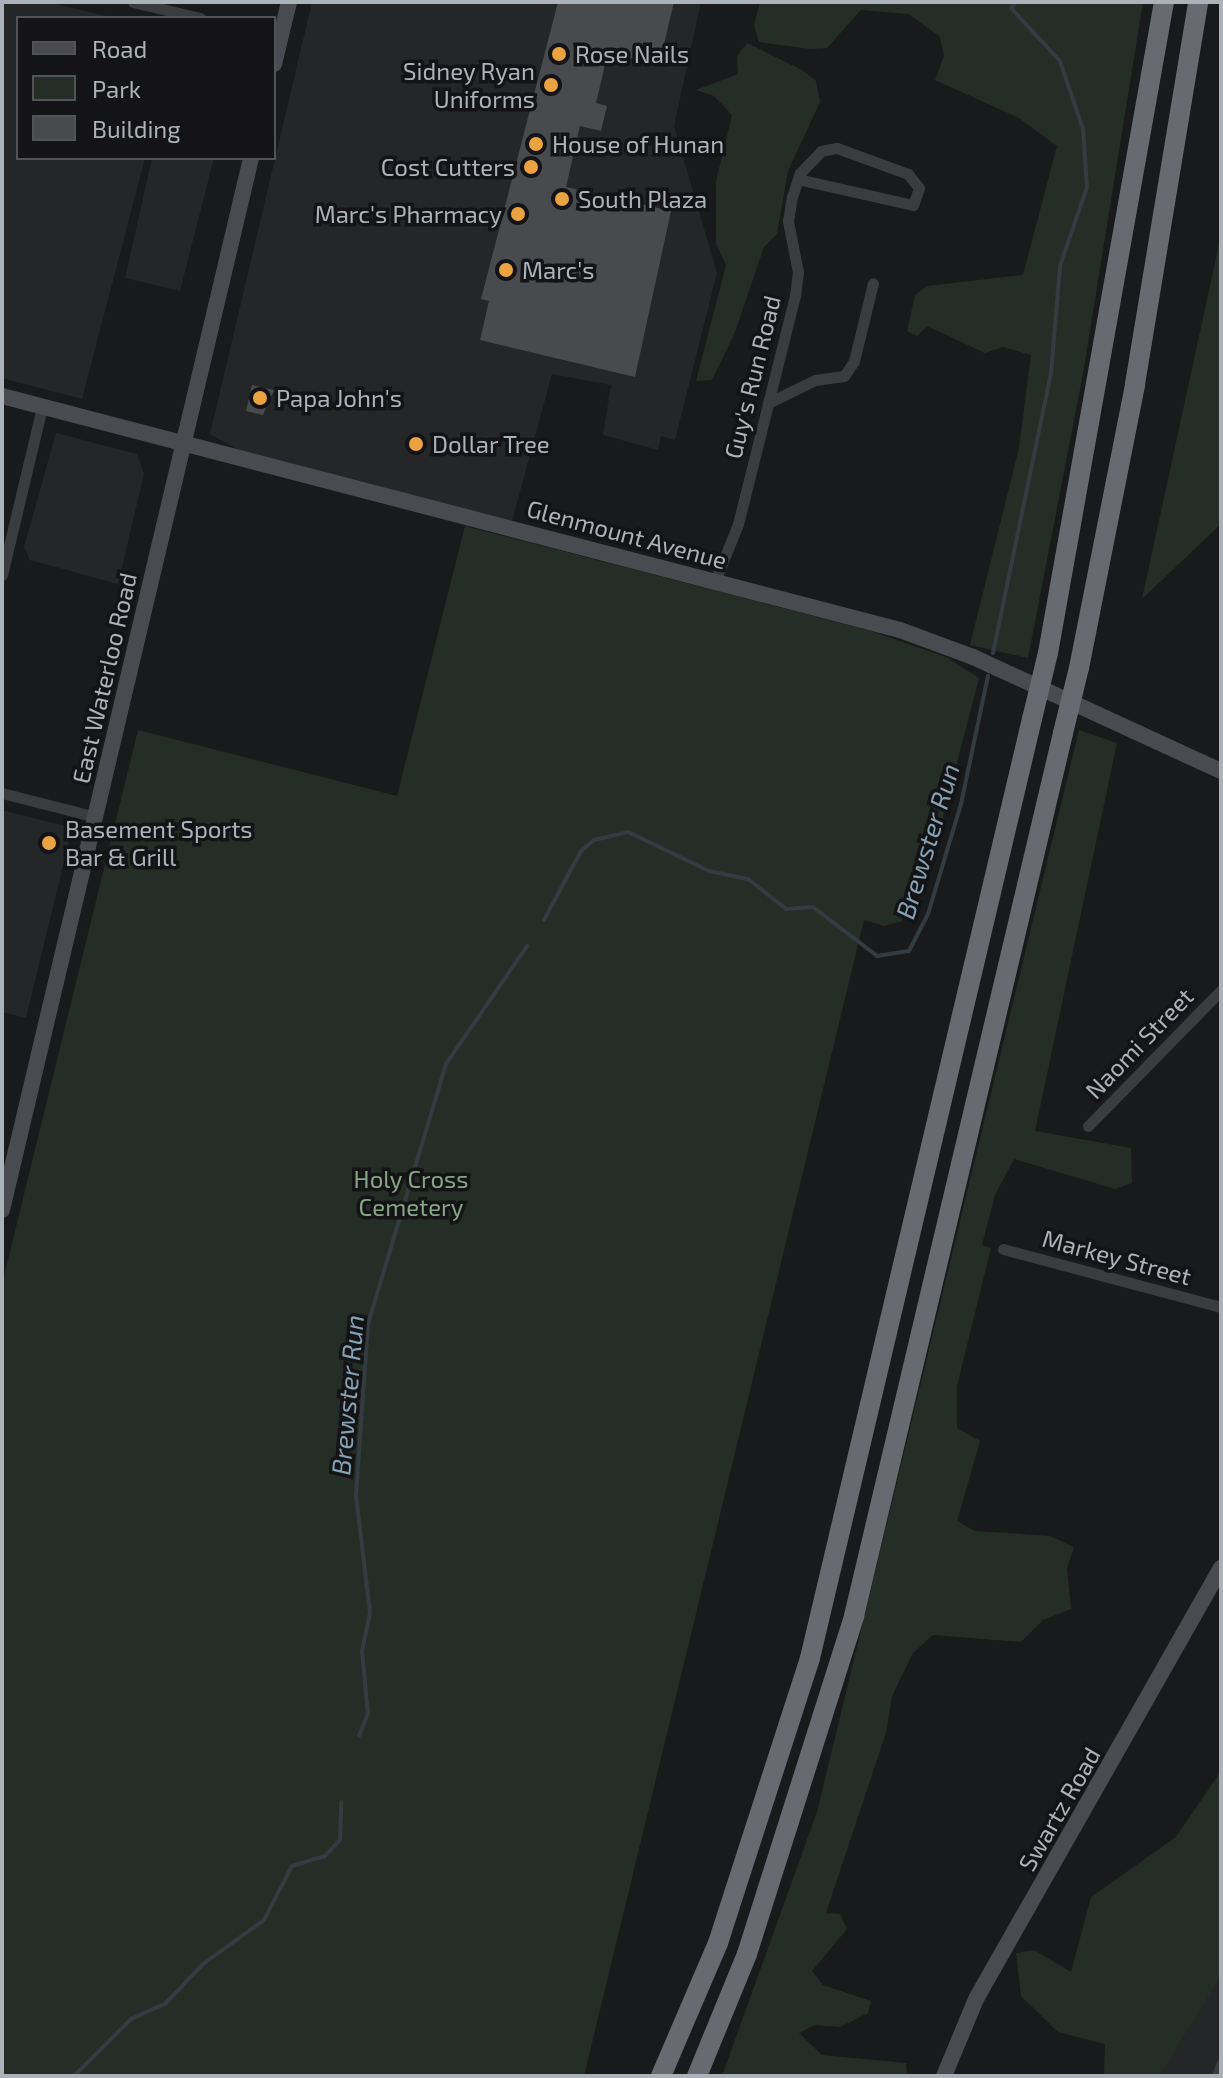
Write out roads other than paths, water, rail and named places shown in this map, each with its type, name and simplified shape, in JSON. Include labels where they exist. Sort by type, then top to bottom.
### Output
[{"type":"highway","points":[[661,2076],[718,1943],[810,1658],[1048,653],[1164,2]]},
{"type":"highway","points":[[697,2076],[757,1924],[854,1616],[1079,668],[1135,384],[1198,2]]},
{"type":"street","points":[[133,2],[192,16]]},
{"type":"street","points":[[277,36],[289,2]]},
{"type":"street","points":[[837,148],[908,174],[919,188],[913,205],[798,179],[811,159],[837,148]]},
{"type":"street","name":"East Waterloo Road","points":[[2,1210],[251,160]]},
{"type":"street","name":"Guy's Run Road","points":[[715,581],[738,524],[795,296],[798,272],[788,221],[798,179]]},
{"type":"street","points":[[768,403],[815,380],[844,376],[854,361],[873,283]]},
{"type":"street","name":"Glenmount Avenue","points":[[2,396],[874,623],[973,657],[1221,771]]},
{"type":"street","points":[[2,575],[42,407]]},
{"type":"street","points":[[2,793],[96,817]]},
{"type":"street","name":"Naomi Street","points":[[1088,1126],[1221,990]]},
{"type":"street","name":"Markey Street","points":[[1003,1249],[1221,1307]]},
{"type":"street","name":"Swartz Road","points":[[944,2076],[976,1999],[1221,1568]]},
{"type":"street","points":[[1217,2076],[1221,2065]]},
{"type":"waterway","name":"Brewster Run","points":[[993,653],[1051,374],[1060,266],[1087,187],[1083,129],[1060,61],[1011,8],[1016,2]]},
{"type":"waterway","name":"Brewster Run","points":[[544,920],[581,851],[594,840],[628,832],[709,871],[748,879],[786,909],[813,907],[877,956],[909,951],[928,914],[961,804],[988,676]]},
{"type":"waterway","points":[[359,1736],[368,1714],[362,1651],[370,1613],[356,1495],[368,1324],[446,1064],[527,946]]},
{"type":"waterway","name":"Brewster Run","points":[[74,2076],[131,2019],[165,2004],[203,1964],[264,1920],[292,1866],[325,1856],[340,1840],[341,1802]]},
{"type":"place","name":"Rose Nails","points":[[559,54]]},
{"type":"place","name":"Sidney Ryan Uniforms","points":[[551,85]]},
{"type":"place","name":"House of Hunan","points":[[536,144]]},
{"type":"place","name":"Cost Cutters","points":[[531,167]]},
{"type":"place","name":"South Plaza","points":[[562,199]]},
{"type":"place","name":"Marc's Pharmacy","points":[[518,214]]},
{"type":"place","name":"Marc's","points":[[506,270]]},
{"type":"place","name":"Papa John's","points":[[260,398]]},
{"type":"place","name":"Dollar Tree","points":[[416,444]]},
{"type":"place","name":"Basement Sports Bar & Grill","points":[[49,843]]},
{"type":"park label","name":"Holy Cross Cemetery","points":[[411,1193]]}]
